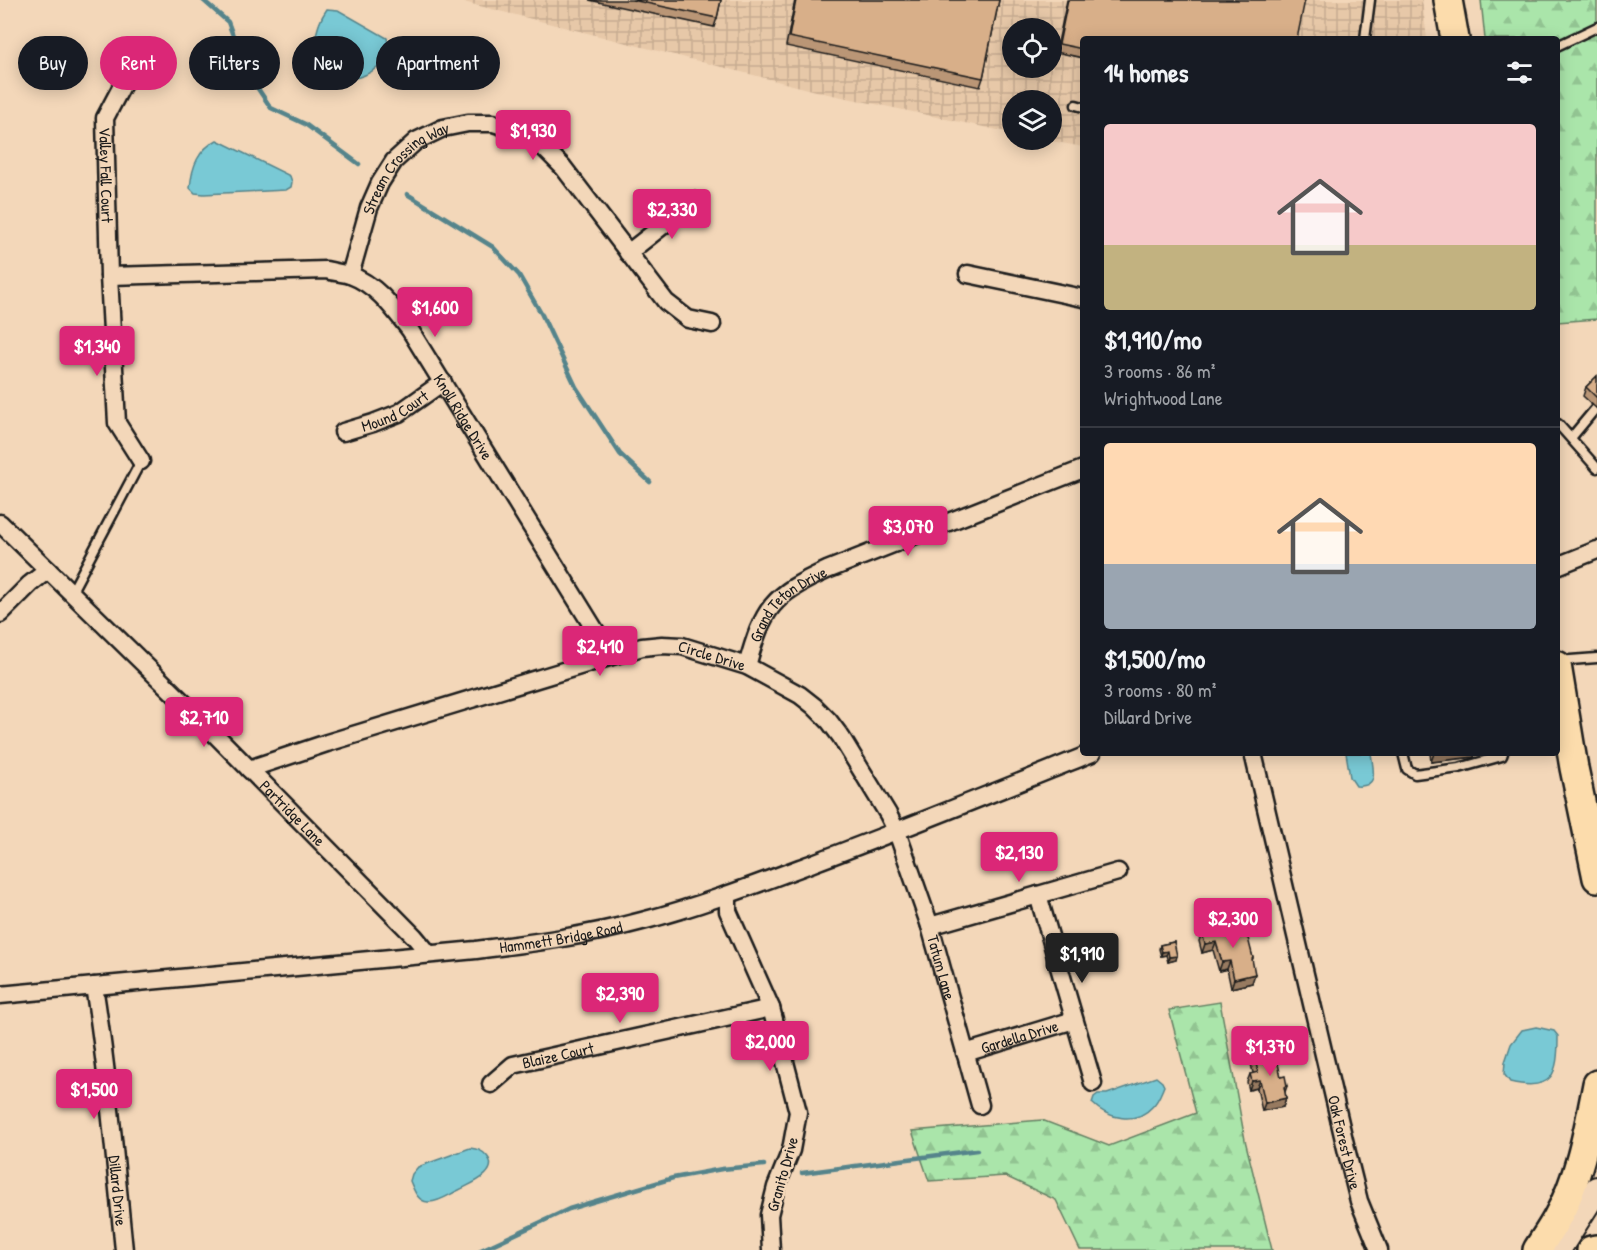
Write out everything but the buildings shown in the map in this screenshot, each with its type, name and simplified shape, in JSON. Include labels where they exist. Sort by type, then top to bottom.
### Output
[{"type":"main road","points":[[1448,0],[1454,36]]},
{"type":"main road","points":[[1560,704],[1562,731],[1574,768],[1597,878]]},
{"type":"main road","points":[[1537,1250],[1557,1217],[1572,1185],[1586,1142],[1597,1084]]},
{"type":"main road","points":[[1558,1250],[1597,1189]]},
{"type":"main road","points":[[1591,1250],[1597,1240]]},
{"type":"main road","points":[[1591,1250],[1597,1249]]},
{"type":"street","name":"Valley Fall Court","points":[[120,90],[105,118],[109,276],[117,423],[141,461]]},
{"type":"street","name":"Stream Crossing Way","points":[[350,275],[369,208],[380,183],[394,161],[416,141],[443,128],[468,123],[493,123],[515,130],[538,142],[563,167],[666,302],[688,319],[712,324]]},
{"type":"street","points":[[628,252],[694,201]]},
{"type":"street","name":"Knoll Ridge Drive","points":[[109,276],[326,270],[350,275],[369,285],[388,301],[410,330],[611,656]]},
{"type":"street","points":[[968,274],[1080,297]]},
{"type":"street","name":"Mound Court","points":[[343,432],[399,412],[442,382]]},
{"type":"street","name":"Grand Teton Drive","points":[[747,666],[762,620],[779,598],[803,581],[1080,470]]},
{"type":"street","name":"Partridge Lane","points":[[0,523],[192,711],[414,936],[429,954]]},
{"type":"street","points":[[1560,565],[1597,550]]},
{"type":"street","points":[[0,614],[30,584],[48,570]]},
{"type":"street","name":"Circle Drive","points":[[249,769],[611,656],[642,647],[672,645],[747,666],[800,695],[814,706],[842,737],[897,832]]},
{"type":"street","name":"Hammett Bridge Road","points":[[0,995],[476,950],[539,943],[590,934],[661,916],[728,895],[897,832],[1085,756]]},
{"type":"street","name":"Oak Forest Drive","points":[[1254,756],[1359,1201],[1379,1250]]},
{"type":"street","name":"Tatum Lane","points":[[897,832],[930,926],[980,1105]]},
{"type":"street","points":[[930,926],[1118,872]]},
{"type":"street","name":"Granito Drive","points":[[728,895],[728,911],[771,1008],[798,1112],[791,1150],[776,1187],[769,1215],[771,1250]]},
{"type":"street","points":[[1038,895],[1093,1083]]},
{"type":"street","name":"Dillard Drive","points":[[94,987],[110,1100],[124,1250]]},
{"type":"street","name":"Blaize Court","points":[[491,1084],[513,1065],[771,1008]]},
{"type":"street","name":"Gardella Drive","points":[[965,1053],[1074,1020]]},
{"type":"lane","points":[[1365,36],[1370,0]]},
{"type":"lane","points":[[1560,45],[1597,27]]},
{"type":"lane","points":[[1571,438],[1596,408]]},
{"type":"lane","points":[[1560,426],[1597,468]]},
{"type":"lane","points":[[71,593],[141,461]]},
{"type":"lane","points":[[1560,662],[1597,656]]},
{"type":"lane","points":[[1404,756],[1407,769],[1415,774],[1459,768],[1502,756]]},
{"type":"shaded area","points":[[456,0],[1422,0],[1427,36],[1080,36],[1080,146],[1062,143],[1062,90],[1002,90],[1002,131],[828,94]]},
{"type":"green space","points":[[1481,0],[1597,0],[1597,319],[1560,322],[1560,36],[1485,36]]},
{"type":"green space","points":[[1220,1002],[1245,1140],[1272,1250],[1080,1250],[1056,1200],[1005,1176],[929,1181],[912,1131],[1042,1120],[1109,1146],[1196,1113],[1169,1010]]},
{"type":"water","points":[[327,9],[338,10],[384,36],[376,36],[376,67],[364,75],[364,36],[316,36]]},
{"type":"water","points":[[217,140],[290,176],[291,187],[286,190],[195,193],[190,188],[194,166],[205,149]]},
{"type":"water","points":[[1346,756],[1371,756],[1373,776],[1369,784],[1356,786],[1350,777]]},
{"type":"water","points":[[1536,1027],[1554,1031],[1558,1036],[1557,1061],[1554,1070],[1544,1082],[1536,1085],[1510,1082],[1504,1074],[1511,1044],[1522,1030]]},
{"type":"water","points":[[1156,1077],[1164,1086],[1158,1100],[1145,1113],[1138,1116],[1122,1118],[1114,1116],[1092,1103],[1098,1094],[1107,1094]]},
{"type":"water","points":[[470,1148],[479,1150],[487,1156],[490,1168],[487,1173],[440,1200],[428,1202],[419,1197],[410,1181],[418,1167]]},
{"type":"waterway","points":[[203,0],[228,22],[246,71],[271,108],[305,124],[359,164]]},
{"type":"waterway","points":[[407,194],[493,247],[519,275],[542,315],[576,387],[620,454],[650,482]]},
{"type":"waterway","points":[[802,1173],[977,1150]]},
{"type":"waterway","points":[[481,1250],[569,1209],[673,1178],[722,1169],[764,1165]]}]
